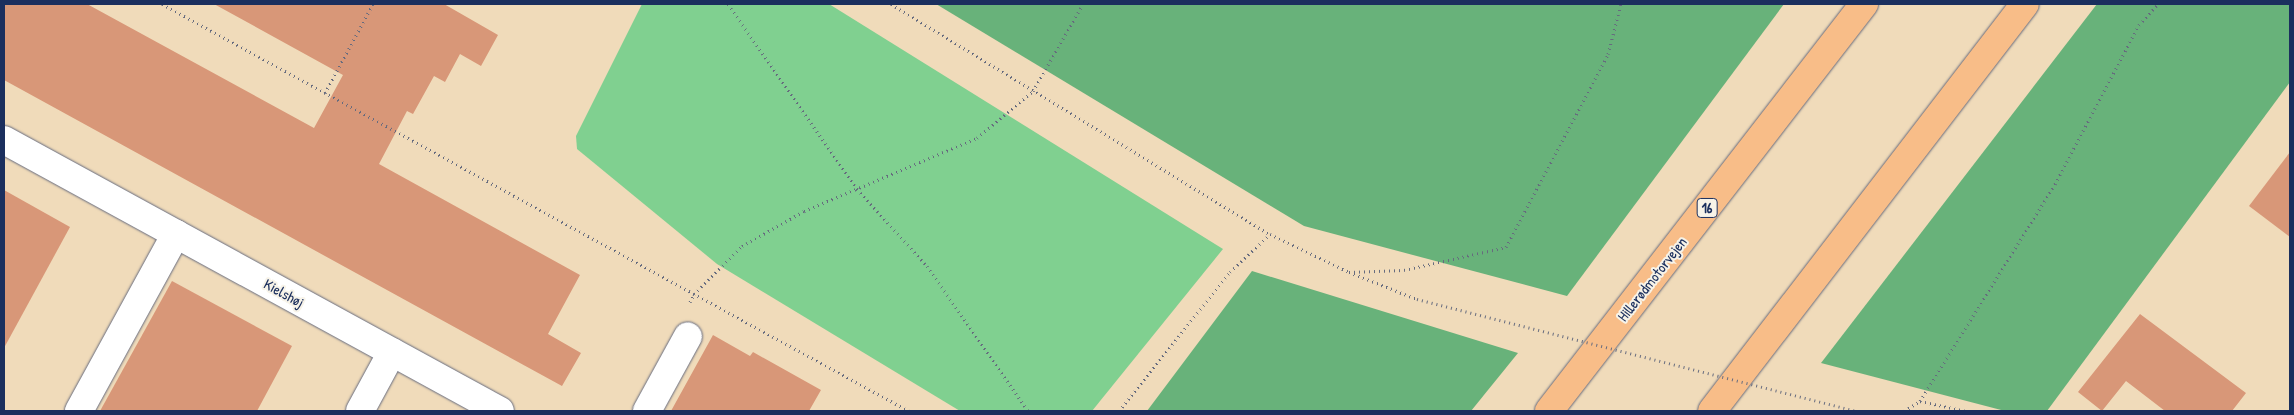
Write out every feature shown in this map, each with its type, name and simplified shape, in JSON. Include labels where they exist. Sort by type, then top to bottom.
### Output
[{"type":"highway","name":"Hillerødmotorvejen","points":[[1549,411],[1864,4]]},
{"type":"highway","points":[[1712,411],[2025,4]]},
{"type":"street","name":"Kielshøj","points":[[4,140],[500,411]]},
{"type":"street","points":[[79,411],[176,234]]},
{"type":"street","points":[[647,411],[688,336]]},
{"type":"street","points":[[360,411],[392,352]]},
{"type":"path","points":[[162,4],[910,411]]},
{"type":"path","points":[[325,93],[373,4]]},
{"type":"path","points":[[728,4],[857,189],[927,266],[1028,411]]},
{"type":"path","points":[[891,4],[1270,234],[1349,272],[1416,298],[1857,411]]},
{"type":"path","points":[[694,294],[742,246],[804,211],[977,138],[1033,91],[1083,4]]},
{"type":"path","points":[[1349,272],[1404,270],[1506,248],[1608,54],[1621,4]]},
{"type":"path","points":[[1904,411],[1920,401],[2056,184],[2139,25],[2158,4]]},
{"type":"path","points":[[1119,411],[1230,272],[1270,234]]},
{"type":"path","points":[[1920,401],[1944,404],[1966,411]]},
{"type":"green space","points":[[642,4],[829,4],[1223,249],[1092,411],[960,411],[717,264],[577,149],[576,136]]},
{"type":"green space","points":[[936,4],[1784,4],[1567,296],[1304,226]]},
{"type":"green space","points":[[2097,4],[2290,4],[2290,82],[2047,411],[2005,411],[1821,363]]},
{"type":"green space","points":[[1252,271],[1518,353],[1471,411],[1147,411]]},
{"type":"building","points":[[4,4],[87,4],[314,128],[343,75],[214,4],[444,4],[498,35],[481,66],[460,54],[445,82],[434,76],[413,114],[407,111],[379,164],[580,275],[548,334],[581,353],[562,386],[4,80]]},
{"type":"building","points":[[2290,152],[2290,237],[2249,206]]},
{"type":"building","points":[[4,190],[70,227],[4,348]]},
{"type":"building","points":[[172,281],[292,346],[257,411],[100,411]]},
{"type":"building","points":[[2140,314],[2246,393],[2232,411],[2165,411],[2126,381],[2102,411],[2078,392]]},
{"type":"building","points":[[713,335],[750,356],[753,352],[821,390],[809,411],[671,411]]}]
